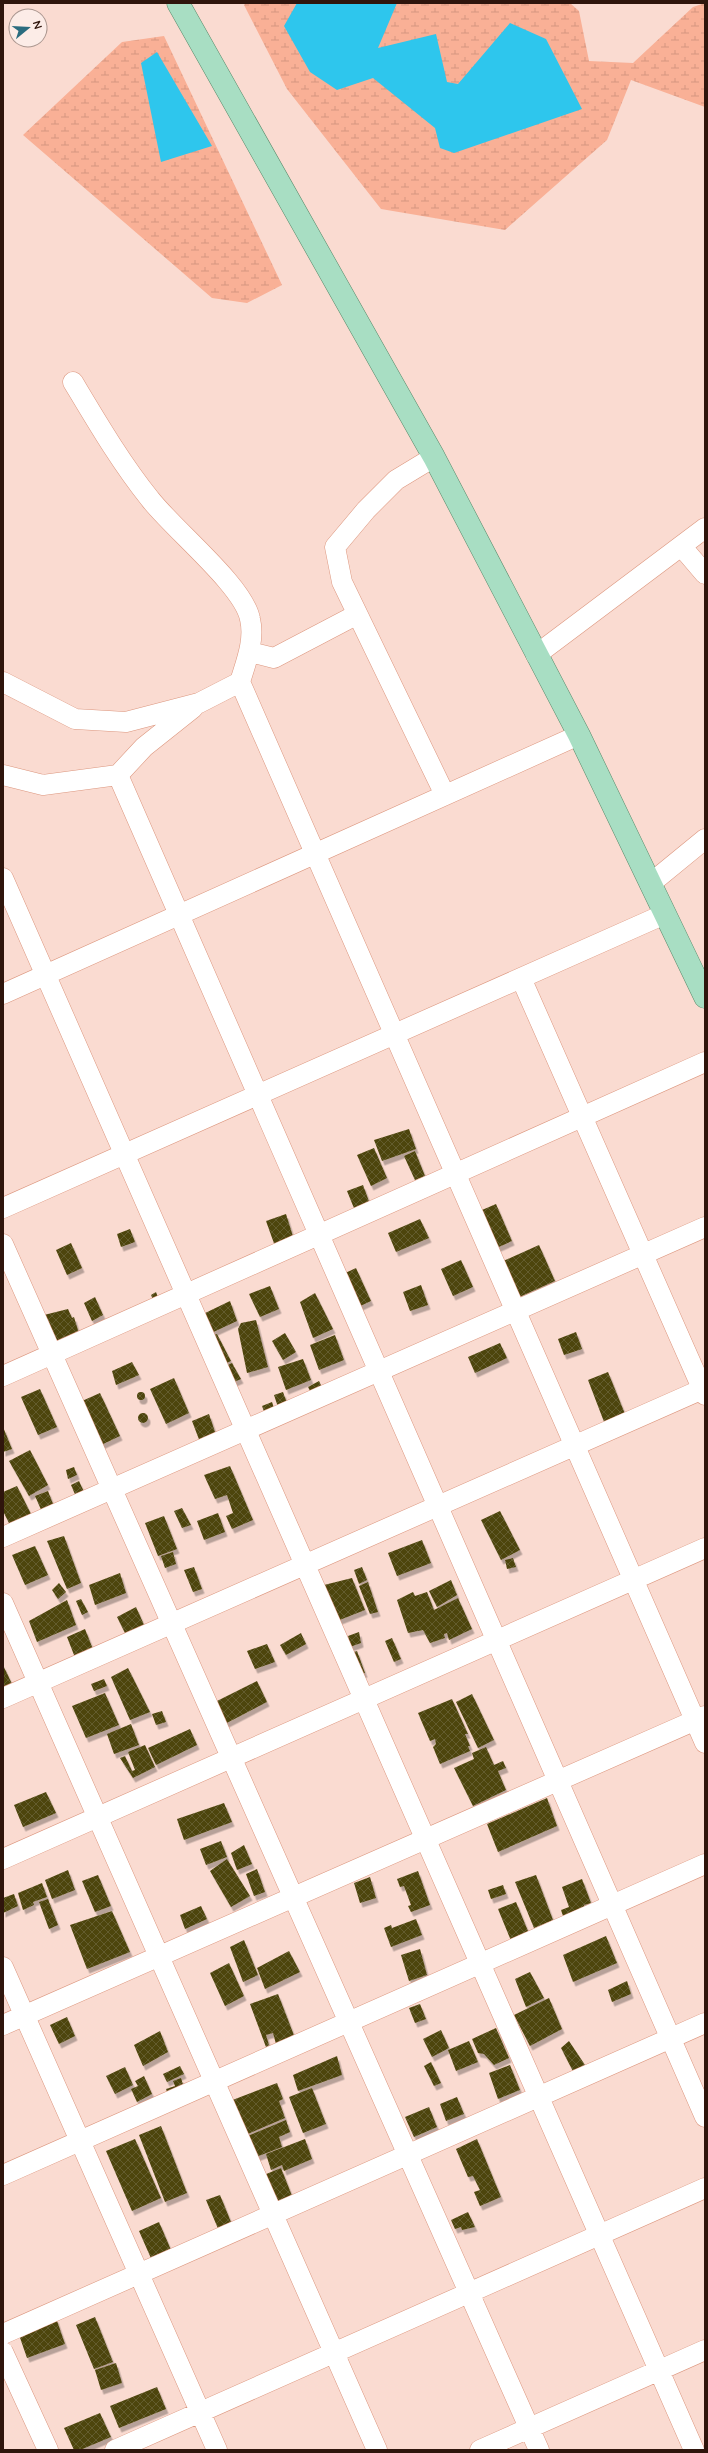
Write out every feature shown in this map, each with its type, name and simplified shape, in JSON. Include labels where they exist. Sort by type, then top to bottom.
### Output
[{"type":"main road","points":[[178,3],[434,456],[536,655],[579,735],[705,997]]},
{"type":"street","points":[[73,382],[109,442],[150,500],[239,595],[250,619],[250,652],[240,682],[633,1580],[700,1718],[705,1743]]},
{"type":"street","points":[[434,456],[396,480],[366,510],[335,547],[342,582],[356,614],[445,795]]},
{"type":"street","points":[[536,655],[682,547],[705,528]]},
{"type":"street","points":[[682,547],[705,574]]},
{"type":"street","points":[[250,652],[274,658],[356,614]]},
{"type":"street","points":[[3,682],[75,719],[126,722],[199,703]]},
{"type":"street","points":[[3,775],[43,785],[118,775],[144,748],[199,703],[240,682]]},
{"type":"street","points":[[3,994],[579,735]]},
{"type":"street","points":[[118,775],[705,2117]]},
{"type":"street","points":[[650,884],[705,839]]},
{"type":"street","points":[[3,878],[694,2450]]},
{"type":"street","points":[[3,1208],[665,914]]},
{"type":"street","points":[[3,1698],[575,1446],[704,1391],[521,978]]},
{"type":"street","points":[[3,1376],[705,1062]]},
{"type":"street","points":[[3,1537],[705,1227]]},
{"type":"street","points":[[3,1244],[539,2450]]},
{"type":"street","points":[[3,1859],[705,1548]]},
{"type":"street","points":[[3,1603],[377,2450]]},
{"type":"street","points":[[3,2024],[700,1718]]},
{"type":"street","points":[[3,2175],[705,1864]]},
{"type":"street","points":[[3,1967],[217,2450]]},
{"type":"street","points":[[3,2334],[705,2023]]},
{"type":"street","points":[[115,2450],[705,2188]]},
{"type":"street","points":[[480,2450],[705,2350]]},
{"type":"street","points":[[3,2352],[48,2450]]},
{"type":"green space","points":[[246,3],[570,3],[579,11],[589,61],[633,63],[693,7],[705,3],[705,107],[631,80],[607,140],[505,230],[381,209],[287,89],[244,5]]},
{"type":"green space","points":[[164,36],[282,285],[247,303],[212,298],[23,135],[122,42]]},
{"type":"water","points":[[297,3],[397,3],[378,48],[436,34],[447,82],[458,84],[510,23],[546,39],[582,109],[454,153],[440,148],[435,128],[373,78],[337,90],[310,72],[284,26]]},
{"type":"water","points":[[157,52],[212,146],[161,162],[141,63]]},
{"type":"building","points":[[409,1129],[416,1149],[382,1161],[374,1140]]},
{"type":"building","points":[[374,1148],[387,1178],[371,1186],[357,1155]]},
{"type":"building","points":[[415,1151],[425,1176],[415,1180],[404,1156]]},
{"type":"building","points":[[363,1185],[371,1207],[356,1213],[347,1191]]},
{"type":"building","points":[[496,1204],[512,1241],[492,1250],[475,1213]]},
{"type":"building","points":[[286,1214],[295,1243],[276,1249],[266,1221]]},
{"type":"building","points":[[420,1219],[429,1238],[396,1252],[388,1233]]},
{"type":"building","points":[[130,1229],[135,1242],[121,1247],[117,1234]]},
{"type":"building","points":[[71,1243],[82,1268],[67,1275],[56,1250]]},
{"type":"building","points":[[539,1245],[555,1281],[517,1298],[501,1262]]},
{"type":"building","points":[[461,1260],[473,1287],[453,1296],[441,1269]]},
{"type":"building","points":[[356,1268],[371,1301],[356,1308],[341,1275]]},
{"type":"building","points":[[421,1285],[428,1305],[410,1311],[403,1292]]},
{"type":"building","points":[[270,1286],[279,1309],[260,1317],[249,1294]]},
{"type":"building","points":[[156,1292],[160,1303],[155,1305],[151,1295]]},
{"type":"building","points":[[315,1293],[333,1329],[313,1338],[300,1302]]},
{"type":"building","points":[[95,1297],[103,1315],[92,1321],[84,1303]]},
{"type":"building","points":[[230,1301],[237,1321],[207,1335],[199,1316]]},
{"type":"building","points":[[68,1309],[72,1318],[74,1317],[80,1337],[54,1348],[40,1316]]},
{"type":"building","points":[[256,1320],[268,1367],[247,1373],[238,1329],[241,1323]]},
{"type":"building","points":[[576,1332],[582,1349],[564,1355],[558,1339]]},
{"type":"building","points":[[285,1333],[296,1352],[283,1360],[272,1341]]},
{"type":"building","points":[[217,1334],[231,1361],[220,1366],[208,1337]]},
{"type":"building","points":[[335,1335],[344,1360],[319,1370],[310,1345]]},
{"type":"building","points":[[500,1343],[507,1358],[475,1373],[468,1357]]},
{"type":"building","points":[[303,1359],[311,1380],[286,1390],[278,1367]]},
{"type":"building","points":[[132,1362],[139,1375],[116,1385],[112,1371]]},
{"type":"building","points":[[232,1363],[241,1379],[232,1383],[224,1367]]},
{"type":"building","points":[[608,1372],[627,1419],[606,1427],[588,1380]]},
{"type":"building","points":[[174,1378],[189,1413],[166,1424],[150,1389]]},
{"type":"building","points":[[319,1381],[324,1391],[313,1397],[308,1387]]},
{"type":"building","points":[[40,1389],[57,1427],[38,1435],[21,1397]]},
{"type":"building","points":[[141,1392],[144,1393],[144,1399],[141,1400],[138,1399],[137,1396],[138,1393]]},
{"type":"building","points":[[283,1392],[288,1406],[279,1410],[274,1395]]},
{"type":"building","points":[[100,1393],[120,1436],[101,1445],[82,1401]]},
{"type":"building","points":[[272,1402],[276,1414],[266,1417],[262,1406]]},
{"type":"building","points":[[143,1413],[148,1418],[143,1423],[138,1418]]},
{"type":"building","points":[[209,1414],[216,1435],[200,1442],[192,1421]]},
{"type":"building","points":[[3,1427],[12,1449],[3,1452]]},
{"type":"building","points":[[30,1450],[48,1485],[29,1496],[9,1461]]},
{"type":"building","points":[[230,1466],[253,1520],[232,1529],[226,1516],[233,1513],[227,1495],[215,1499],[204,1475]]},
{"type":"building","points":[[74,1467],[77,1475],[68,1479],[66,1470]]},
{"type":"building","points":[[79,1481],[85,1494],[77,1499],[71,1485]]},
{"type":"building","points":[[17,1486],[31,1514],[10,1525],[3,1511],[3,1492]]},
{"type":"building","points":[[48,1491],[55,1509],[43,1514],[35,1496]]},
{"type":"building","points":[[182,1508],[191,1525],[182,1528],[174,1511]]},
{"type":"building","points":[[500,1511],[520,1550],[501,1560],[481,1520]]},
{"type":"building","points":[[218,1513],[225,1532],[204,1540],[197,1521]]},
{"type":"building","points":[[164,1516],[177,1549],[158,1556],[145,1523]]},
{"type":"building","points":[[64,1536],[81,1583],[67,1589],[47,1541]]},
{"type":"building","points":[[422,1540],[431,1563],[397,1576],[388,1553]]},
{"type":"building","points":[[35,1546],[48,1575],[25,1585],[12,1555]]},
{"type":"building","points":[[173,1552],[176,1564],[165,1568],[161,1556]]},
{"type":"building","points":[[513,1558],[516,1567],[507,1569],[505,1560]]},
{"type":"building","points":[[194,1567],[202,1589],[193,1592],[184,1570]]},
{"type":"building","points":[[362,1567],[367,1580],[359,1584],[354,1570]]},
{"type":"building","points":[[120,1573],[126,1593],[95,1605],[89,1585]]},
{"type":"building","points":[[352,1578],[365,1610],[332,1623],[316,1587]]},
{"type":"building","points":[[451,1580],[457,1595],[437,1607],[429,1591]]},
{"type":"building","points":[[368,1582],[378,1612],[370,1614],[359,1586]]},
{"type":"building","points":[[59,1583],[66,1592],[58,1599],[52,1590]]},
{"type":"building","points":[[413,1592],[415,1596],[427,1592],[434,1610],[458,1598],[472,1629],[449,1640],[447,1633],[444,1634],[445,1638],[430,1643],[423,1630],[408,1633],[397,1600]]},
{"type":"building","points":[[81,1599],[88,1612],[82,1615],[76,1601]]},
{"type":"building","points":[[67,1600],[76,1625],[37,1642],[29,1621]]},
{"type":"building","points":[[136,1607],[145,1627],[127,1637],[117,1617]]},
{"type":"building","points":[[85,1629],[94,1652],[76,1660],[67,1637]]},
{"type":"building","points":[[359,1632],[361,1643],[350,1647],[348,1636]]},
{"type":"building","points":[[301,1633],[306,1644],[286,1655],[280,1645]]},
{"type":"building","points":[[392,1638],[401,1659],[394,1662],[385,1641]]},
{"type":"building","points":[[267,1644],[275,1662],[255,1669],[247,1651]]},
{"type":"building","points":[[357,1651],[365,1673],[359,1675],[350,1653]]},
{"type":"building","points":[[3,1665],[12,1684],[3,1687]]},
{"type":"building","points":[[128,1668],[150,1712],[130,1720],[111,1677]]},
{"type":"building","points":[[104,1679],[107,1686],[94,1691],[91,1684]]},
{"type":"building","points":[[257,1681],[267,1702],[221,1726],[211,1704]]},
{"type":"building","points":[[105,1693],[119,1725],[86,1738],[72,1706]]},
{"type":"building","points":[[472,1694],[494,1740],[478,1748],[456,1702]]},
{"type":"building","points":[[452,1699],[468,1734],[465,1734],[470,1746],[468,1746],[470,1751],[440,1764],[433,1747],[436,1744],[435,1739],[430,1741],[418,1713]]},
{"type":"building","points":[[162,1711],[166,1722],[156,1725],[152,1714]]},
{"type":"building","points":[[131,1724],[139,1745],[114,1754],[107,1734]]},
{"type":"building","points":[[190,1729],[197,1745],[156,1765],[148,1748]]},
{"type":"building","points":[[145,1745],[155,1767],[133,1778],[120,1758],[125,1756],[132,1771],[135,1770],[128,1752]]},
{"type":"building","points":[[486,1747],[494,1765],[503,1761],[506,1768],[498,1771],[506,1790],[473,1806],[454,1768],[474,1759],[472,1753]]},
{"type":"building","points":[[46,1792],[56,1813],[23,1827],[14,1805]]},
{"type":"building","points":[[547,1798],[557,1826],[498,1852],[487,1824]]},
{"type":"building","points":[[224,1803],[232,1822],[184,1840],[177,1819]]},
{"type":"building","points":[[221,1841],[227,1857],[206,1865],[200,1849]]},
{"type":"building","points":[[244,1845],[252,1864],[237,1870],[231,1853]]},
{"type":"building","points":[[227,1859],[250,1896],[231,1907],[210,1871]]},
{"type":"building","points":[[257,1869],[265,1892],[254,1896],[246,1874]]},
{"type":"building","points":[[68,1870],[75,1890],[52,1899],[45,1880]]},
{"type":"building","points":[[418,1871],[430,1905],[411,1912],[408,1906],[411,1905],[404,1886],[400,1887],[397,1879]]},
{"type":"building","points":[[98,1875],[111,1906],[95,1912],[82,1881]]},
{"type":"building","points":[[536,1875],[553,1920],[534,1928],[515,1882]]},
{"type":"building","points":[[370,1877],[376,1898],[360,1903],[354,1883]]},
{"type":"building","points":[[582,1879],[591,1903],[584,1905],[587,1913],[565,1922],[561,1910],[569,1907],[562,1887]]},
{"type":"building","points":[[42,1883],[47,1897],[33,1902],[34,1905],[23,1910],[18,1893]]},
{"type":"building","points":[[503,1885],[506,1894],[491,1899],[488,1890]]},
{"type":"building","points":[[14,1894],[18,1906],[3,1913],[3,1898]]},
{"type":"building","points":[[48,1899],[58,1925],[49,1929],[39,1902]]},
{"type":"building","points":[[516,1902],[530,1936],[512,1943],[498,1909]]},
{"type":"building","points":[[201,1906],[207,1919],[185,1929],[180,1915]]},
{"type":"building","points":[[112,1911],[130,1952],[87,1969],[70,1925]]},
{"type":"building","points":[[416,1919],[422,1935],[391,1947],[384,1928],[391,1925],[392,1928]]},
{"type":"building","points":[[606,1936],[617,1963],[573,1982],[563,1955]]},
{"type":"building","points":[[244,1940],[258,1975],[243,1982],[230,1947]]},
{"type":"building","points":[[420,1949],[427,1975],[409,1981],[401,1955]]},
{"type":"building","points":[[289,1951],[300,1972],[265,1989],[257,1968]]},
{"type":"building","points":[[229,1963],[244,1996],[225,2006],[210,1973]]},
{"type":"building","points":[[530,1972],[544,1998],[526,2007],[515,1979]]},
{"type":"building","points":[[627,1981],[631,1994],[612,2002],[608,1990]]},
{"type":"building","points":[[278,1994],[295,2038],[276,2044],[273,2033],[266,2035],[269,2045],[266,2047],[250,2004]]},
{"type":"building","points":[[549,1998],[562,2029],[530,2046],[514,2015]]},
{"type":"building","points":[[420,2004],[426,2019],[415,2023],[409,2008]]},
{"type":"building","points":[[67,2017],[75,2036],[59,2044],[50,2025]]},
{"type":"building","points":[[496,2028],[509,2058],[494,2065],[484,2054],[478,2053],[472,2039]]},
{"type":"building","points":[[441,2030],[449,2048],[432,2057],[423,2039]]},
{"type":"building","points":[[160,2031],[168,2052],[143,2066],[134,2045]]},
{"type":"building","points":[[469,2041],[478,2062],[456,2071],[448,2050]]},
{"type":"building","points":[[569,2041],[589,2071],[577,2079],[561,2048]]},
{"type":"building","points":[[337,2056],[342,2075],[298,2091],[293,2075]]},
{"type":"building","points":[[431,2062],[441,2083],[434,2086],[424,2066]]},
{"type":"building","points":[[510,2065],[520,2090],[498,2099],[489,2073]]},
{"type":"building","points":[[180,2066],[184,2074],[167,2082],[163,2074]]},
{"type":"building","points":[[125,2067],[133,2085],[115,2094],[106,2076]]},
{"type":"building","points":[[144,2076],[152,2094],[137,2102],[131,2089],[138,2086],[135,2081]]},
{"type":"building","points":[[181,2078],[185,2091],[169,2098],[166,2089],[175,2086],[173,2081]]},
{"type":"building","points":[[277,2083],[283,2099],[279,2101],[285,2118],[243,2136],[230,2101]]},
{"type":"building","points":[[312,2088],[326,2124],[303,2133],[289,2097]]},
{"type":"building","points":[[457,2097],[464,2114],[446,2121],[440,2104]]},
{"type":"building","points":[[429,2107],[437,2127],[414,2137],[405,2117]]},
{"type":"building","points":[[286,2120],[290,2132],[279,2137],[282,2147],[251,2159],[243,2138]]},
{"type":"building","points":[[161,2126],[187,2193],[165,2202],[139,2135]]},
{"type":"building","points":[[135,2139],[161,2198],[132,2211],[106,2151]]},
{"type":"building","points":[[305,2139],[312,2159],[284,2171],[282,2165],[271,2170],[266,2154]]},
{"type":"building","points":[[477,2139],[501,2197],[480,2206],[474,2192],[480,2190],[473,2176],[468,2177],[456,2149]]},
{"type":"building","points":[[281,2168],[296,2206],[274,2215],[259,2177]]},
{"type":"building","points":[[220,2195],[235,2232],[222,2238],[206,2200]]},
{"type":"building","points":[[468,2212],[475,2227],[462,2230],[461,2227],[455,2229],[451,2220]]},
{"type":"building","points":[[159,2222],[174,2257],[154,2265],[139,2231]]},
{"type":"building","points":[[95,2317],[113,2362],[94,2369],[76,2325]]},
{"type":"building","points":[[56,2318],[65,2344],[27,2358],[18,2332]]},
{"type":"building","points":[[116,2363],[122,2383],[101,2390],[95,2370]]},
{"type":"building","points":[[157,2387],[166,2409],[119,2428],[110,2406]]},
{"type":"building","points":[[100,2413],[111,2437],[80,2450],[74,2450],[64,2428]]}]
